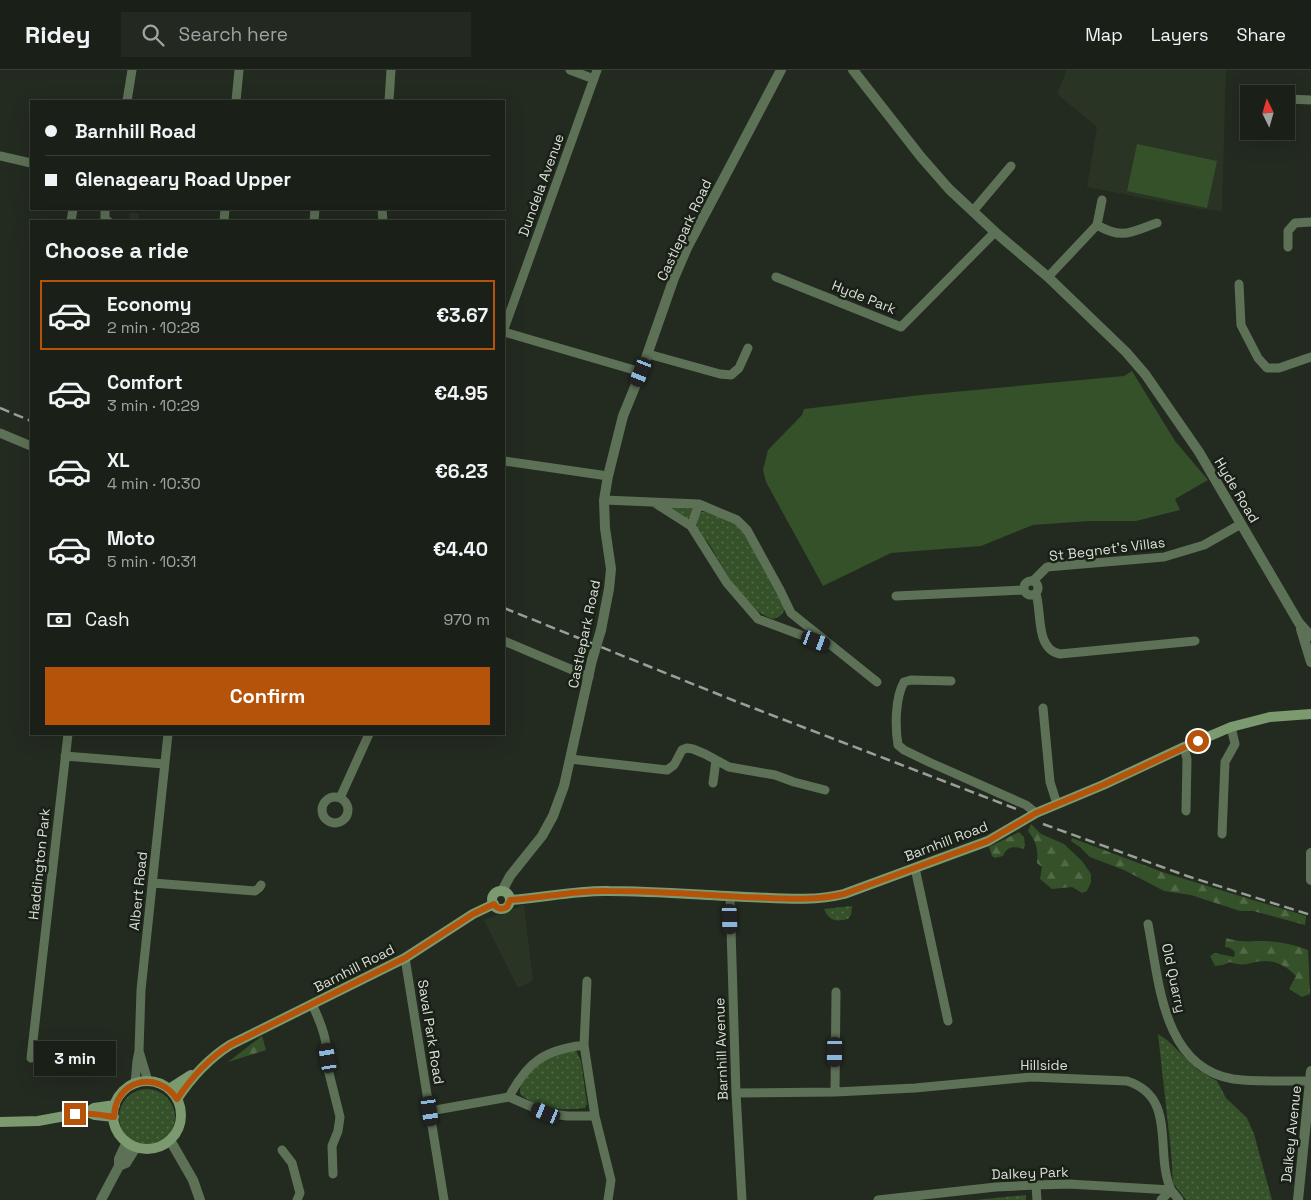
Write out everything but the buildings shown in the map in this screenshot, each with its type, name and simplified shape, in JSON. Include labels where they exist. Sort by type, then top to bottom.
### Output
[{"type":"main road","name":"Barnhill Road","points":[[177,1099],[215,1054],[405,958],[473,914],[494,904],[497,908],[502,909],[507,907],[510,900],[534,899],[584,891],[798,900],[829,898],[988,841],[1036,813],[1232,727],[1270,717],[1311,714]]},
{"type":"main road","points":[[494,904],[494,896],[502,891],[507,894],[510,900]]},
{"type":"main road","name":"Barnhill Road","points":[[169,1089],[201,1069]]},
{"type":"main road","points":[[148,1081],[158,1083],[169,1089],[177,1099],[181,1114],[177,1132],[170,1140],[156,1148],[136,1147],[127,1142],[117,1130],[114,1117],[115,1105],[123,1092],[135,1084],[148,1081]]},
{"type":"main road","points":[[0,1122],[38,1121],[115,1105]]},
{"type":"main road","points":[[87,1112],[114,1117]]},
{"type":"street","points":[[127,100],[132,70]]},
{"type":"street","points":[[236,100],[239,70]]},
{"type":"street","points":[[389,100],[391,70]]},
{"type":"street","name":"Dundela Avenue","points":[[505,327],[595,74],[570,70]]},
{"type":"street","name":"Castlepark Road","points":[[502,891],[510,876],[542,836],[553,816],[564,786],[592,660],[601,630],[609,588],[611,569],[604,528],[604,500],[623,416],[648,354],[674,278],[781,70]]},
{"type":"street","points":[[853,70],[921,157],[949,189],[995,232],[1048,277],[1097,224],[1102,200]]},
{"type":"street","points":[[1295,99],[1311,100]]},
{"type":"street","points":[[0,156],[30,163]]},
{"type":"street","points":[[973,211],[1011,166]]},
{"type":"street","points":[[1288,247],[1288,231],[1295,223],[1311,222]]},
{"type":"street","points":[[1097,224],[1110,232],[1126,234],[1158,224]]},
{"type":"street","name":"Hyde Park","points":[[776,277],[901,327],[995,232]]},
{"type":"street","name":"Hyde Road","points":[[1048,277],[1126,352],[1144,374],[1199,452],[1299,623],[1311,636]]},
{"type":"street","points":[[1239,284],[1241,325],[1258,358],[1267,368],[1279,368],[1311,358]]},
{"type":"street","points":[[505,330],[641,372]]},
{"type":"street","points":[[648,354],[720,374],[731,375],[739,368],[748,348]]},
{"type":"street","points":[[0,433],[30,446]]},
{"type":"street","points":[[505,461],[608,476]]},
{"type":"street","points":[[604,500],[699,504],[737,520],[747,530],[791,613],[877,682]]},
{"type":"street","points":[[654,502],[691,526],[727,583],[758,620],[832,647]]},
{"type":"street","points":[[691,526],[699,504]]},
{"type":"street","name":"St Begnet's Villas","points":[[1024,590],[1025,584],[1028,581],[1033,581],[1047,567],[1164,558],[1204,545],[1241,524]]},
{"type":"street","points":[[1033,581],[1037,583],[1038,587],[1036,594],[1043,637],[1046,644],[1054,652],[1060,654],[1195,641]]},
{"type":"street","points":[[896,596],[1024,590],[1029,595],[1036,594]]},
{"type":"street","points":[[783,629],[791,613]]},
{"type":"street","name":"Hyde Road","points":[[1299,623],[1311,662]]},
{"type":"street","points":[[505,641],[589,677]]},
{"type":"street","points":[[951,681],[911,680],[904,682],[899,692],[897,703],[898,745],[904,750],[931,763],[1026,805],[1036,813]]},
{"type":"street","points":[[1043,708],[1050,782],[1058,804]]},
{"type":"street","points":[[1222,834],[1225,762],[1235,744],[1232,727]]},
{"type":"street","name":"Haddington Park","points":[[32,1058],[68,735]]},
{"type":"street","name":"Albert Road","points":[[135,1084],[136,1061],[139,1051],[141,990],[168,735]]},
{"type":"street","points":[[340,798],[369,735]]},
{"type":"street","points":[[1184,747],[1187,760],[1186,811]]},
{"type":"street","points":[[570,759],[667,770],[674,765],[682,750],[687,748],[705,754],[729,767],[775,775],[825,790]]},
{"type":"street","points":[[65,756],[164,764]]},
{"type":"street","points":[[713,783],[716,760]]},
{"type":"street","points":[[1311,853],[1311,880]]},
{"type":"street","points":[[915,868],[948,1022]]},
{"type":"street","points":[[153,883],[255,891],[261,884]]},
{"type":"street","name":"Barnhill Avenue","points":[[730,896],[736,1093],[742,1200]]},
{"type":"street","name":"Old Quarry","points":[[1148,924],[1165,1008],[1172,1030],[1183,1048],[1200,1065],[1207,1070],[1233,1079],[1306,1081],[1310,1083]]},
{"type":"street","name":"Saval Park Road","points":[[405,958],[444,1200]]},
{"type":"street","points":[[587,981],[584,1044],[595,1116],[611,1180],[608,1200]]},
{"type":"street","points":[[835,1092],[836,992]]},
{"type":"street","points":[[312,1004],[322,1024],[328,1058],[327,1065],[339,1107],[338,1131],[332,1152],[333,1174]]},
{"type":"street","points":[[509,1097],[516,1082],[527,1068],[542,1057],[554,1050],[584,1044]]},
{"type":"street","name":"Albert Road","points":[[139,1051],[144,1062],[148,1081]]},
{"type":"street","name":"Dalkey Avenue","points":[[1298,1200],[1311,1071]]},
{"type":"street","name":"Hillside","points":[[736,1093],[835,1092],[915,1088],[1030,1077],[1127,1081],[1145,1090],[1157,1106],[1161,1120],[1164,1169],[1170,1190]]},
{"type":"street","points":[[430,1111],[509,1097],[546,1113],[567,1116],[595,1116]]},
{"type":"street","points":[[170,1140],[193,1180],[200,1200]]},
{"type":"street","points":[[101,1200],[119,1166],[119,1159],[127,1142]]},
{"type":"street","points":[[119,1166],[126,1163],[136,1147]]},
{"type":"street","points":[[282,1150],[292,1163],[300,1193],[297,1200]]},
{"type":"street","name":"Dalkey Park","points":[[878,1200],[996,1187],[1036,1185],[1069,1184],[1170,1190]]},
{"type":"street","points":[[1036,1185],[1037,1200]]},
{"type":"street","points":[[1161,1200],[1170,1190],[1179,1200]]},
{"type":"shaded area","points":[[1067,70],[1226,70],[1222,211],[1199,209],[1087,187],[1097,127],[1057,94]]},
{"type":"shaded area","points":[[129,213],[139,213],[139,219],[157,219],[156,220],[129,220]]},
{"type":"shaded area","points":[[524,905],[533,981],[518,988],[484,920]]},
{"type":"green space","points":[[1137,144],[1217,161],[1207,208],[1127,191]]},
{"type":"green space","points":[[1132,371],[1175,441],[1208,480],[1175,499],[1180,510],[1136,521],[1089,521],[1033,525],[981,546],[891,553],[823,586],[766,482],[763,470],[768,450],[802,415],[804,409],[921,395],[1124,376]]},
{"type":"green space","points":[[662,504],[692,508],[693,512],[687,520]]},
{"type":"green space","points":[[705,511],[730,519],[745,533],[785,607],[779,616],[773,619],[762,614],[752,607],[735,587],[697,528],[700,513]]},
{"type":"green space","points":[[1031,824],[1041,834],[1064,844],[1082,861],[1091,874],[1091,882],[1087,891],[1082,893],[1072,887],[1052,889],[1040,879],[1042,867],[1037,863],[1036,846],[1028,831]]},
{"type":"green space","points":[[1019,832],[1024,837],[1025,846],[1023,849],[1011,848],[1003,856],[995,858],[992,856],[989,847]]},
{"type":"green space","points":[[1072,838],[1165,873],[1306,916],[1305,925],[1253,911],[1240,911],[1191,895],[1164,891],[1124,870],[1090,857],[1071,841]]},
{"type":"green space","points":[[852,906],[851,915],[848,919],[840,920],[833,920],[824,909]]},
{"type":"green space","points":[[1226,938],[1242,941],[1277,942],[1308,950],[1310,994],[1302,997],[1289,989],[1296,976],[1274,962],[1260,961],[1241,964],[1230,962],[1215,966],[1210,956],[1215,953],[1234,957],[1235,952],[1225,947]]},
{"type":"green space","points":[[1158,1034],[1167,1040],[1198,1070],[1217,1081],[1226,1098],[1247,1118],[1254,1134],[1272,1200],[1186,1200],[1173,1183]]},
{"type":"green space","points":[[262,1036],[266,1050],[228,1062]]},
{"type":"green space","points":[[576,1050],[581,1061],[587,1104],[585,1108],[551,1108],[535,1103],[520,1094],[522,1082],[535,1065],[553,1054]]},
{"type":"green space","points":[[141,1089],[153,1089],[163,1093],[171,1101],[175,1117],[171,1133],[163,1141],[153,1145],[141,1145],[131,1141],[123,1133],[119,1123],[119,1111],[123,1101],[131,1093]]},
{"type":"green space","points":[[1026,1195],[1026,1200],[976,1200]]},
{"type":"railway","points":[[0,408],[30,421]]},
{"type":"railway","points":[[505,608],[735,701],[1019,810]]},
{"type":"railway","points":[[1043,824],[1187,876],[1311,915]]},
{"type":"route","points":[[75,1114],[87,1112],[114,1117],[115,1105],[120,1096],[129,1087],[140,1082],[158,1083],[169,1089],[177,1099],[215,1054],[405,958],[473,914],[494,904],[497,908],[502,909],[507,907],[510,900],[534,899],[584,891],[678,893],[798,900],[829,898],[988,841],[1046,808],[1103,785],[1198,741]]}]
